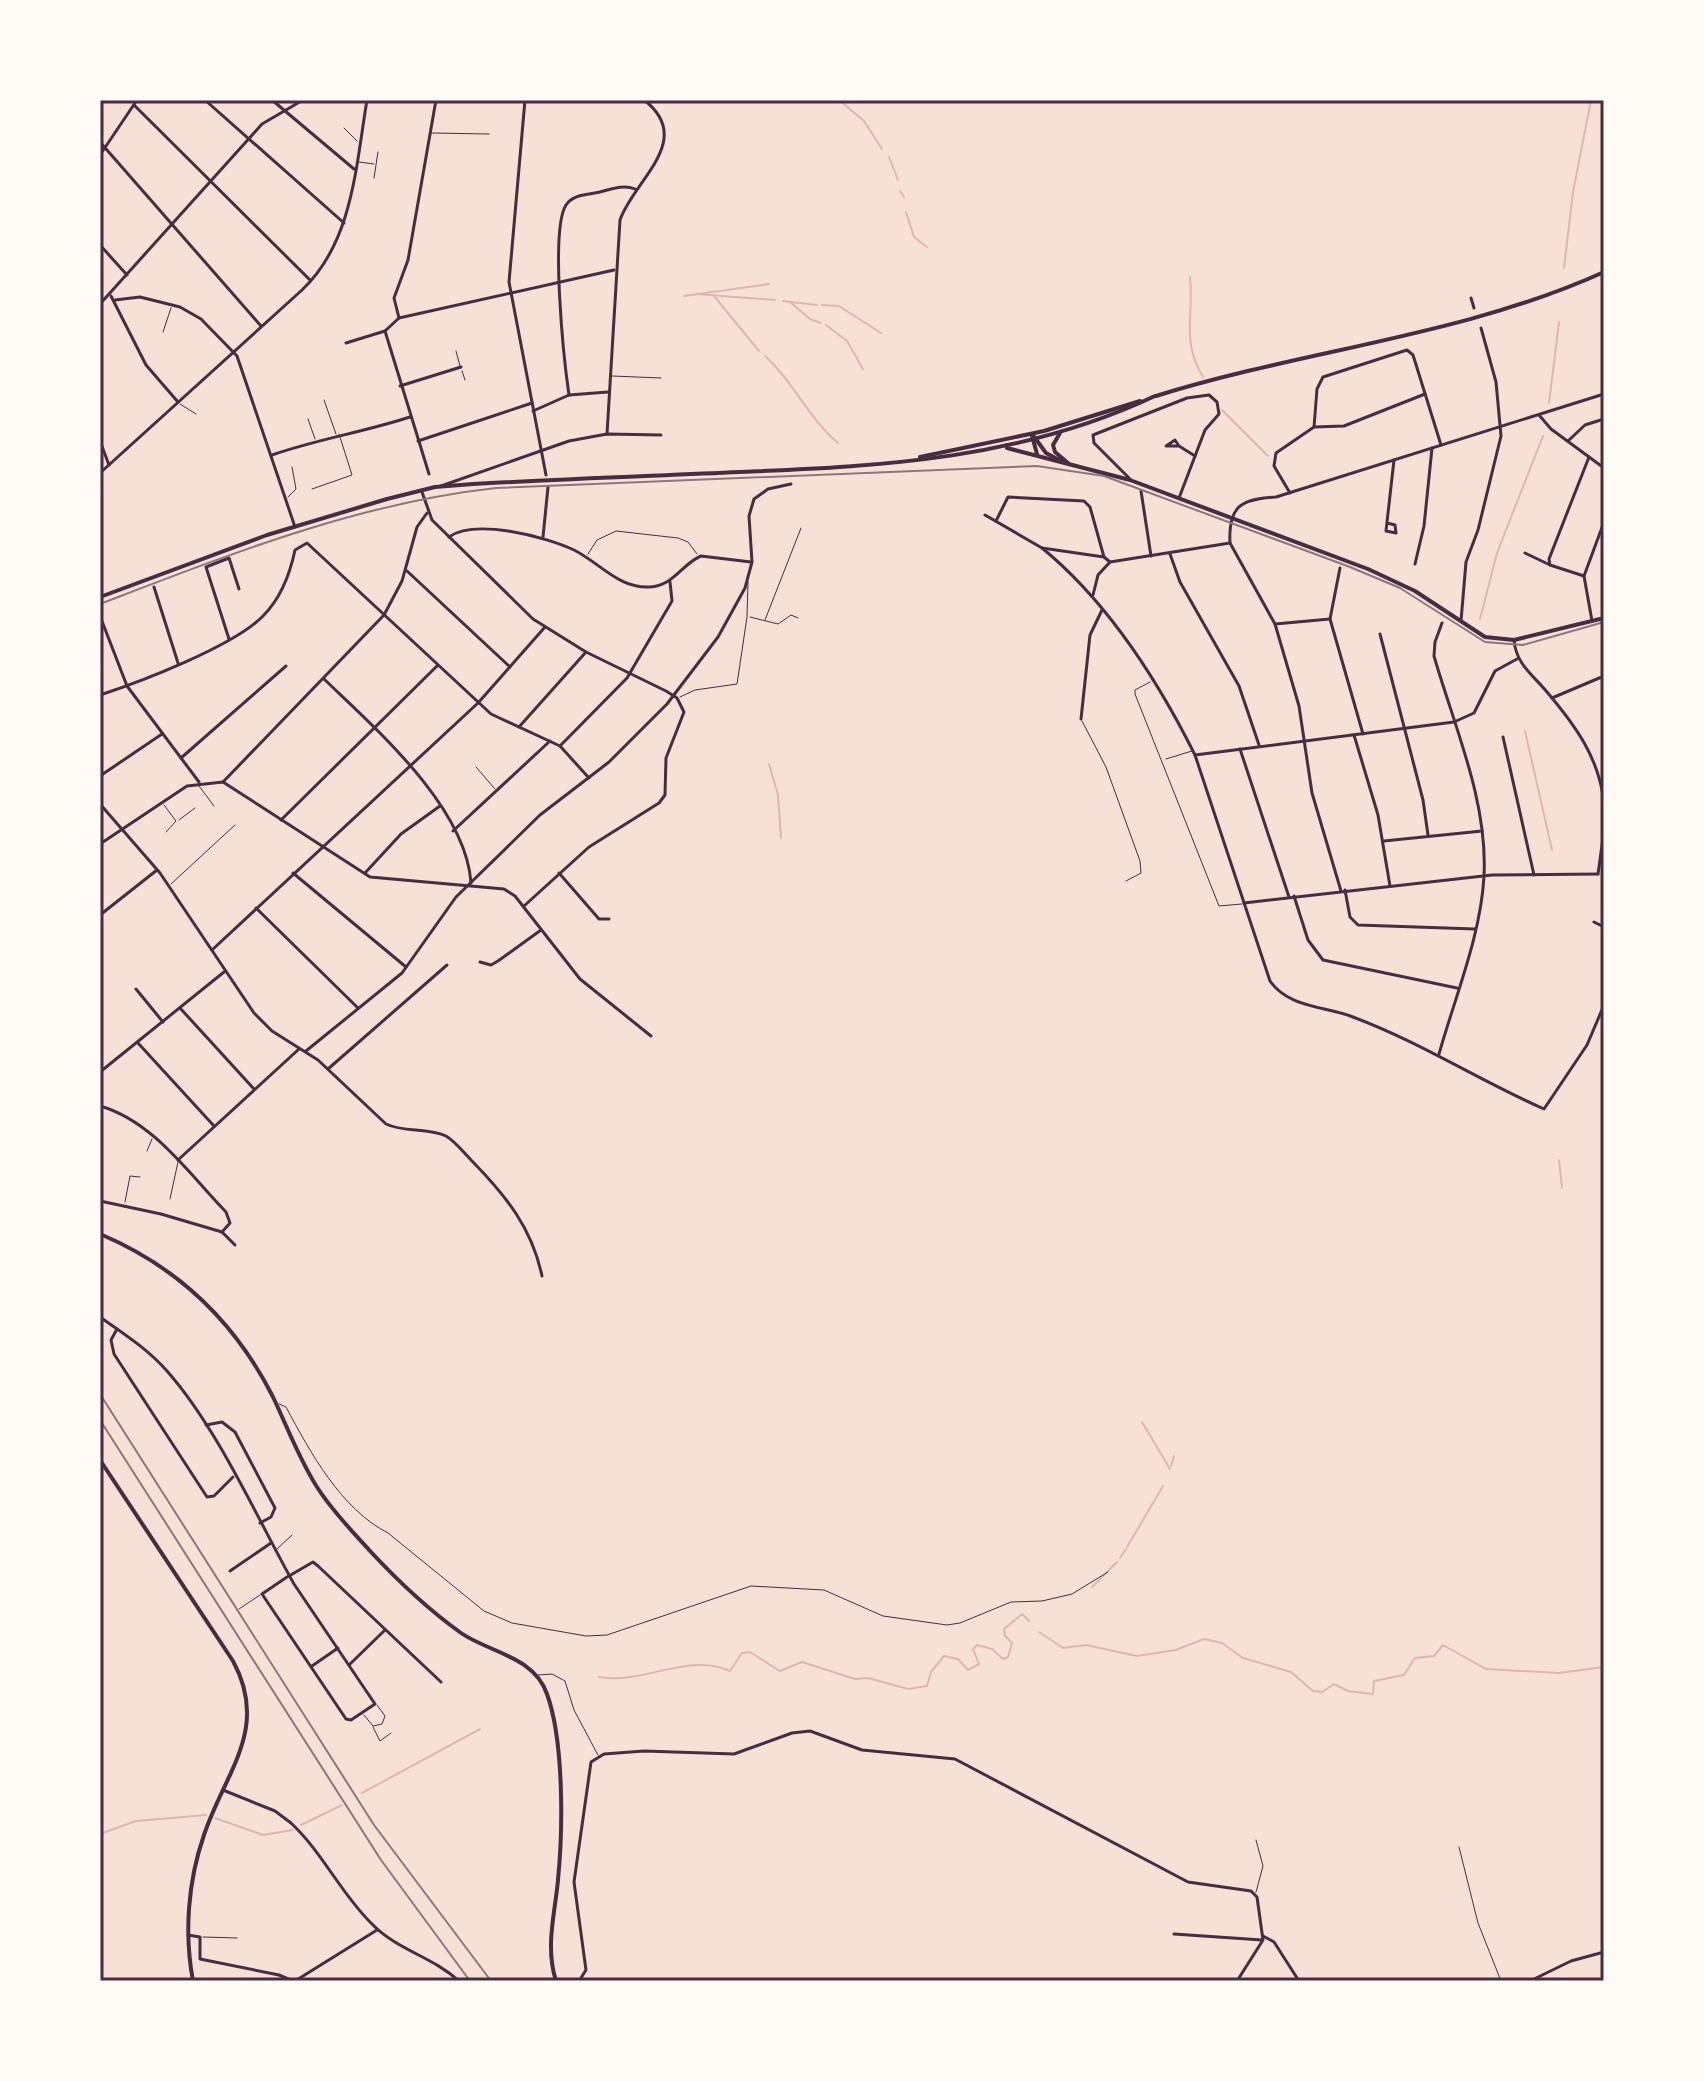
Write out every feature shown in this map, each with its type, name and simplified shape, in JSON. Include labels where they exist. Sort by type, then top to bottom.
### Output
[{"type":"main road","points":[[913,459],[1032,434],[1252,368],[1485,314],[1604,272]]},
{"type":"main road","points":[[100,597],[295,527],[422,489],[793,470],[1007,448],[1060,433],[1155,396]]},
{"type":"main road","points":[[1060,433],[1054,442],[1055,452],[1070,465]]},
{"type":"main road","points":[[1032,434],[1038,456]]},
{"type":"main road","points":[[1034,440],[1046,453],[1070,465]]},
{"type":"main road","points":[[1007,448],[1130,480],[1402,584],[1485,637],[1514,640],[1604,618]]},
{"type":"main road","points":[[100,1234],[145,1255],[189,1286],[237,1340],[276,1404],[319,1490],[375,1556],[463,1635],[513,1658],[537,1676],[548,1695],[558,1743],[559,1862],[550,1950],[556,1981]]},
{"type":"main road","points":[[100,1460],[241,1677],[248,1710],[246,1732],[194,1867],[188,1935],[193,1981]]},
{"type":"street","points":[[100,155],[137,100]]},
{"type":"street","points":[[205,100],[344,223]]},
{"type":"street","points":[[272,100],[354,169]]},
{"type":"street","points":[[100,304],[249,138],[283,110],[303,100]]},
{"type":"street","points":[[100,473],[311,281],[334,248],[344,223],[367,100]]},
{"type":"street","points":[[399,318],[394,298],[408,260],[436,100]]},
{"type":"street","points":[[525,100],[510,259],[511,293],[546,475]]},
{"type":"street","points":[[607,434],[620,220],[635,189],[657,163],[664,145],[659,119],[644,100]]},
{"type":"street","points":[[134,105],[311,281]]},
{"type":"street","points":[[100,142],[262,326]]},
{"type":"street","points":[[569,395],[560,281],[563,213],[567,204],[578,196],[622,187],[635,189]]},
{"type":"street","points":[[100,245],[127,275]]},
{"type":"street","points":[[346,343],[385,331],[399,318],[615,270]]},
{"type":"street","points":[[110,295],[146,365],[178,402]]},
{"type":"street","points":[[115,300],[140,297],[172,304],[201,319],[232,351],[244,369],[295,527]]},
{"type":"street","points":[[1471,298],[1474,308]]},
{"type":"street","points":[[1461,624],[1466,562],[1478,530],[1501,427],[1496,382],[1481,328]]},
{"type":"street","points":[[385,331],[429,474]]},
{"type":"street","points":[[1314,427],[1317,389],[1323,377],[1396,351],[1407,350],[1413,355],[1441,445]]},
{"type":"street","points":[[400,386],[461,367]]},
{"type":"street","points":[[533,411],[569,395],[608,392]]},
{"type":"street","points":[[1290,493],[1273,459],[1314,427],[1344,426],[1425,394]]},
{"type":"street","points":[[1475,929],[1358,925],[1350,917],[1312,793],[1299,706],[1275,624],[1230,543],[1234,519],[1238,506],[1246,500],[1290,493],[1604,394]]},
{"type":"street","points":[[1130,480],[1130,475],[1094,443],[1093,435],[1195,395],[1209,395],[1217,402],[1219,414],[1205,430],[1179,498]]},
{"type":"street","points":[[418,441],[532,403]]},
{"type":"street","points":[[1539,414],[1543,422],[1604,468]]},
{"type":"street","points":[[272,455],[338,434],[364,432],[410,417]]},
{"type":"street","points":[[1568,441],[1585,425],[1604,419]]},
{"type":"street","points":[[438,486],[541,451],[607,434],[661,435]]},
{"type":"street","points":[[100,441],[109,465]]},
{"type":"street","points":[[1179,446],[1195,456]]},
{"type":"street","points":[[1415,564],[1424,526],[1432,448]]},
{"type":"street","points":[[1550,565],[1549,559],[1589,457]]},
{"type":"street","points":[[1387,523],[1394,460]]},
{"type":"street","points":[[306,1051],[406,967],[448,907],[471,883],[540,815],[640,734],[675,697],[718,637],[748,581],[752,562],[749,516],[754,499],[768,489],[791,484]]},
{"type":"street","points":[[543,537],[548,487]]},
{"type":"street","points":[[422,489],[427,513],[545,627],[586,652],[631,672],[675,697],[685,718],[666,758],[662,799],[610,832],[524,906]]},
{"type":"street","points":[[1141,491],[1151,556]]},
{"type":"street","points":[[996,521],[1008,497],[1084,501],[1090,507],[1104,557]]},
{"type":"street","points":[[223,782],[384,615],[406,570],[417,527],[427,513]]},
{"type":"street","points":[[985,515],[1042,548],[1093,595],[1153,680],[1194,752],[1270,981],[1282,995],[1350,1016],[1438,1055],[1544,1109],[1587,1045],[1604,1005]]},
{"type":"street","points":[[1592,621],[1584,576],[1604,522]]},
{"type":"street","points":[[449,537],[456,532],[481,529],[543,537],[586,557],[629,584],[650,587],[670,582],[698,557],[726,556],[752,562]]},
{"type":"street","points":[[100,695],[127,686],[229,639],[262,618],[290,573],[295,550],[304,543],[314,548],[491,714],[560,746],[589,778]]},
{"type":"street","points":[[1093,595],[1098,575],[1110,562],[1230,543]]},
{"type":"street","points":[[1042,548],[1104,557],[1110,562]]},
{"type":"street","points":[[1525,553],[1584,576]]},
{"type":"street","points":[[1170,554],[1180,582],[1239,686],[1259,745]]},
{"type":"street","points":[[229,639],[206,567],[229,558],[239,589]]},
{"type":"street","points":[[1340,568],[1330,619],[1363,734]]},
{"type":"street","points":[[406,570],[510,667]]},
{"type":"street","points":[[560,746],[631,672],[672,601],[670,582]]},
{"type":"street","points":[[154,587],[178,663]]},
{"type":"street","points":[[1081,719],[1090,635],[1103,609]]},
{"type":"street","points":[[100,616],[127,686],[198,782]]},
{"type":"street","points":[[1275,624],[1330,619]]},
{"type":"street","points":[[1438,1055],[1475,929],[1484,876],[1482,831],[1434,653],[1442,623]]},
{"type":"street","points":[[211,951],[478,703],[545,627]]},
{"type":"street","points":[[1380,634],[1428,835]]},
{"type":"street","points":[[1514,640],[1517,659],[1581,736],[1602,778],[1604,804]]},
{"type":"street","points":[[519,727],[586,652]]},
{"type":"street","points":[[1194,752],[1454,722],[1474,713],[1495,671],[1517,659]]},
{"type":"street","points":[[281,820],[372,726],[437,665]]},
{"type":"street","points":[[181,758],[286,666]]},
{"type":"street","points":[[1552,698],[1604,676]]},
{"type":"street","points":[[324,679],[426,780],[468,865],[471,883]]},
{"type":"street","points":[[100,776],[162,734]]},
{"type":"street","points":[[1354,735],[1383,841],[1390,886]]},
{"type":"street","points":[[1503,737],[1534,875]]},
{"type":"street","points":[[453,831],[550,741]]},
{"type":"street","points":[[1240,749],[1308,940],[1323,960],[1457,988]]},
{"type":"street","points":[[100,844],[198,782],[223,782],[364,874],[395,882],[471,883],[504,889],[524,906],[580,979],[651,1036]]},
{"type":"street","points":[[100,804],[157,870],[224,972],[272,1031],[306,1051],[386,1124],[399,1130],[428,1131],[450,1138],[506,1196],[522,1219],[542,1276]]},
{"type":"street","points":[[364,874],[401,834],[440,806]]},
{"type":"street","points":[[1383,841],[1428,835],[1437,838],[1482,831]]},
{"type":"street","points":[[1598,874],[1604,831]]},
{"type":"street","points":[[100,915],[157,870]]},
{"type":"street","points":[[293,873],[406,967]]},
{"type":"street","points":[[559,873],[599,919],[609,919]]},
{"type":"street","points":[[1244,903],[1484,876],[1598,874],[1604,878]]},
{"type":"street","points":[[256,908],[358,1008]]},
{"type":"street","points":[[1594,922],[1604,927]]},
{"type":"street","points":[[480,962],[498,961],[541,930]]},
{"type":"street","points":[[328,1069],[447,965]]},
{"type":"street","points":[[100,1072],[224,972]]},
{"type":"street","points":[[136,989],[163,1022]]},
{"type":"street","points":[[180,1008],[254,1089]]},
{"type":"street","points":[[137,1042],[214,1126]]},
{"type":"street","points":[[177,1162],[299,1049]]},
{"type":"street","points":[[100,1106],[128,1116],[154,1138],[226,1212],[230,1223],[222,1232]]},
{"type":"street","points":[[100,1201],[222,1232],[235,1245]]},
{"type":"street","points":[[100,1317],[166,1370],[206,1425],[289,1576],[375,1704],[351,1720],[346,1719],[262,1594],[289,1576],[313,1562],[441,1682]]},
{"type":"street","points":[[117,1329],[111,1340],[114,1354],[203,1492],[207,1497],[214,1496],[234,1477]]},
{"type":"street","points":[[206,1425],[222,1422],[235,1432],[275,1508],[271,1517],[260,1523]]},
{"type":"street","points":[[230,1571],[271,1543]]},
{"type":"street","points":[[349,1665],[385,1630]]},
{"type":"street","points":[[312,1666],[338,1648]]},
{"type":"street","points":[[579,1981],[586,1970],[574,1882],[584,1826],[589,1767],[598,1757],[644,1751],[734,1754],[805,1730],[862,1750],[955,1759],[1188,1882],[1255,1894],[1263,1938],[1237,1981]]},
{"type":"street","points":[[223,1790],[269,1808],[300,1832],[378,1930],[459,1981]]},
{"type":"street","points":[[188,1935],[200,1937],[200,1959],[294,1981],[378,1930]]},
{"type":"street","points":[[1174,1934],[1263,1938],[1274,1942],[1299,1981]]},
{"type":"street","points":[[1530,1981],[1571,1961],[1604,1952]]},
{"type":"lane","points":[[344,128],[359,142]]},
{"type":"lane","points":[[430,133],[489,134]]},
{"type":"lane","points":[[374,178],[378,152]]},
{"type":"lane","points":[[355,161],[376,165]]},
{"type":"lane","points":[[163,332],[172,304]]},
{"type":"lane","points":[[456,351],[465,380]]},
{"type":"lane","points":[[609,375],[661,378]]},
{"type":"lane","points":[[312,489],[352,475],[324,400]]},
{"type":"lane","points":[[178,402],[196,414]]},
{"type":"lane","points":[[308,419],[315,441]]},
{"type":"lane","points":[[286,498],[296,489],[292,467]]},
{"type":"lane","points":[[765,620],[801,528]]},
{"type":"lane","points":[[586,557],[597,540],[616,531],[678,538],[688,542],[698,557]]},
{"type":"lane","points":[[675,697],[695,690],[737,684],[747,617],[748,581]]},
{"type":"lane","points":[[747,617],[778,624],[791,615],[798,618]]},
{"type":"lane","points":[[100,635],[106,633]]},
{"type":"lane","points":[[1153,680],[1135,690],[1135,694],[1164,760],[1219,906],[1244,903]]},
{"type":"lane","points":[[1081,719],[1106,767],[1140,861],[1141,873],[1126,881]]},
{"type":"lane","points":[[1164,760],[1194,752]]},
{"type":"lane","points":[[476,767],[496,789]]},
{"type":"lane","points":[[198,782],[214,806]]},
{"type":"lane","points":[[162,803],[176,821]]},
{"type":"lane","points":[[166,832],[195,808]]},
{"type":"lane","points":[[169,886],[235,825]]},
{"type":"lane","points":[[147,1151],[154,1138]]},
{"type":"lane","points":[[170,1199],[177,1162]]},
{"type":"lane","points":[[124,1206],[130,1176],[140,1177]]},
{"type":"lane","points":[[276,1404],[286,1407],[325,1472],[374,1528],[388,1533],[484,1611],[523,1625],[597,1637],[751,1586],[769,1585],[824,1590],[883,1616],[947,1625],[960,1623],[1011,1602],[1042,1601],[1072,1594],[1108,1572]]},
{"type":"lane","points":[[275,1550],[292,1535]]},
{"type":"lane","points":[[239,1609],[262,1594]]},
{"type":"lane","points":[[537,1676],[552,1674],[565,1681],[574,1710],[598,1757]]},
{"type":"lane","points":[[373,1726],[382,1724],[385,1716],[375,1704]]},
{"type":"lane","points":[[362,1713],[380,1741],[391,1733]]},
{"type":"lane","points":[[1255,1894],[1263,1866],[1256,1840]]},
{"type":"lane","points":[[1459,1847],[1478,1923],[1501,1981]]},
{"type":"lane","points":[[200,1937],[237,1938]]},
{"type":"waterway","points":[[839,100],[864,121],[882,149]]},
{"type":"waterway","points":[[1564,268],[1573,192],[1591,100]]},
{"type":"waterway","points":[[889,157],[898,180]]},
{"type":"waterway","points":[[900,191],[904,197]]},
{"type":"waterway","points":[[906,212],[914,237],[927,247]]},
{"type":"waterway","points":[[1190,277],[1190,339],[1196,364],[1203,377]]},
{"type":"waterway","points":[[684,296],[769,284]]},
{"type":"waterway","points":[[697,294],[775,300]]},
{"type":"waterway","points":[[714,296],[759,351]]},
{"type":"waterway","points":[[783,301],[817,305]]},
{"type":"waterway","points":[[790,302],[810,319],[821,323]]},
{"type":"waterway","points":[[822,305],[839,306],[881,333]]},
{"type":"waterway","points":[[1549,403],[1559,322]]},
{"type":"waterway","points":[[826,325],[847,341],[863,369]]},
{"type":"waterway","points":[[765,356],[818,423],[838,443]]},
{"type":"waterway","points":[[1222,410],[1268,456]]},
{"type":"waterway","points":[[1480,619],[1497,553],[1543,436]]},
{"type":"waterway","points":[[1525,731],[1552,850]]},
{"type":"waterway","points":[[769,764],[778,795],[781,838]]},
{"type":"waterway","points":[[1559,1160],[1562,1188]]},
{"type":"waterway","points":[[1142,1422],[1170,1469]]},
{"type":"waterway","points":[[1171,1466],[1174,1456]]},
{"type":"waterway","points":[[1127,1547],[1163,1486]]},
{"type":"waterway","points":[[1120,1558],[1126,1549]]},
{"type":"waterway","points":[[1092,1587],[1117,1562]]},
{"type":"waterway","points":[[599,1677],[632,1677],[698,1665],[730,1671],[742,1653],[750,1652],[780,1671],[802,1662],[855,1679],[868,1678],[908,1689],[927,1686],[931,1672],[944,1656],[958,1659],[968,1670],[979,1664],[973,1649],[977,1645],[992,1649],[1003,1659],[1008,1657],[1012,1643],[1005,1636],[1004,1629],[1022,1614],[1029,1621]]},
{"type":"waterway","points":[[1039,1632],[1063,1648],[1086,1645],[1137,1656],[1176,1650],[1204,1639],[1222,1643],[1243,1658],[1291,1672],[1313,1691],[1322,1692],[1334,1684],[1348,1691],[1373,1694],[1374,1681],[1404,1675],[1415,1658],[1434,1656],[1443,1645],[1486,1669],[1559,1673],[1604,1667]]},
{"type":"waterway","points":[[362,1793],[480,1729]]},
{"type":"waterway","points":[[301,1825],[342,1805]]},
{"type":"waterway","points":[[100,1834],[136,1821],[206,1815]]},
{"type":"waterway","points":[[215,1818],[263,1835],[293,1830]]},
{"type":"railway","points":[[100,604],[294,533],[445,495],[496,488],[1037,466],[1104,476],[1350,567],[1400,588],[1485,642],[1523,645],[1604,622]]},
{"type":"railway","points":[[100,1394],[374,1825],[491,1981]]},
{"type":"railway","points":[[100,1420],[381,1860],[470,1981]]}]
